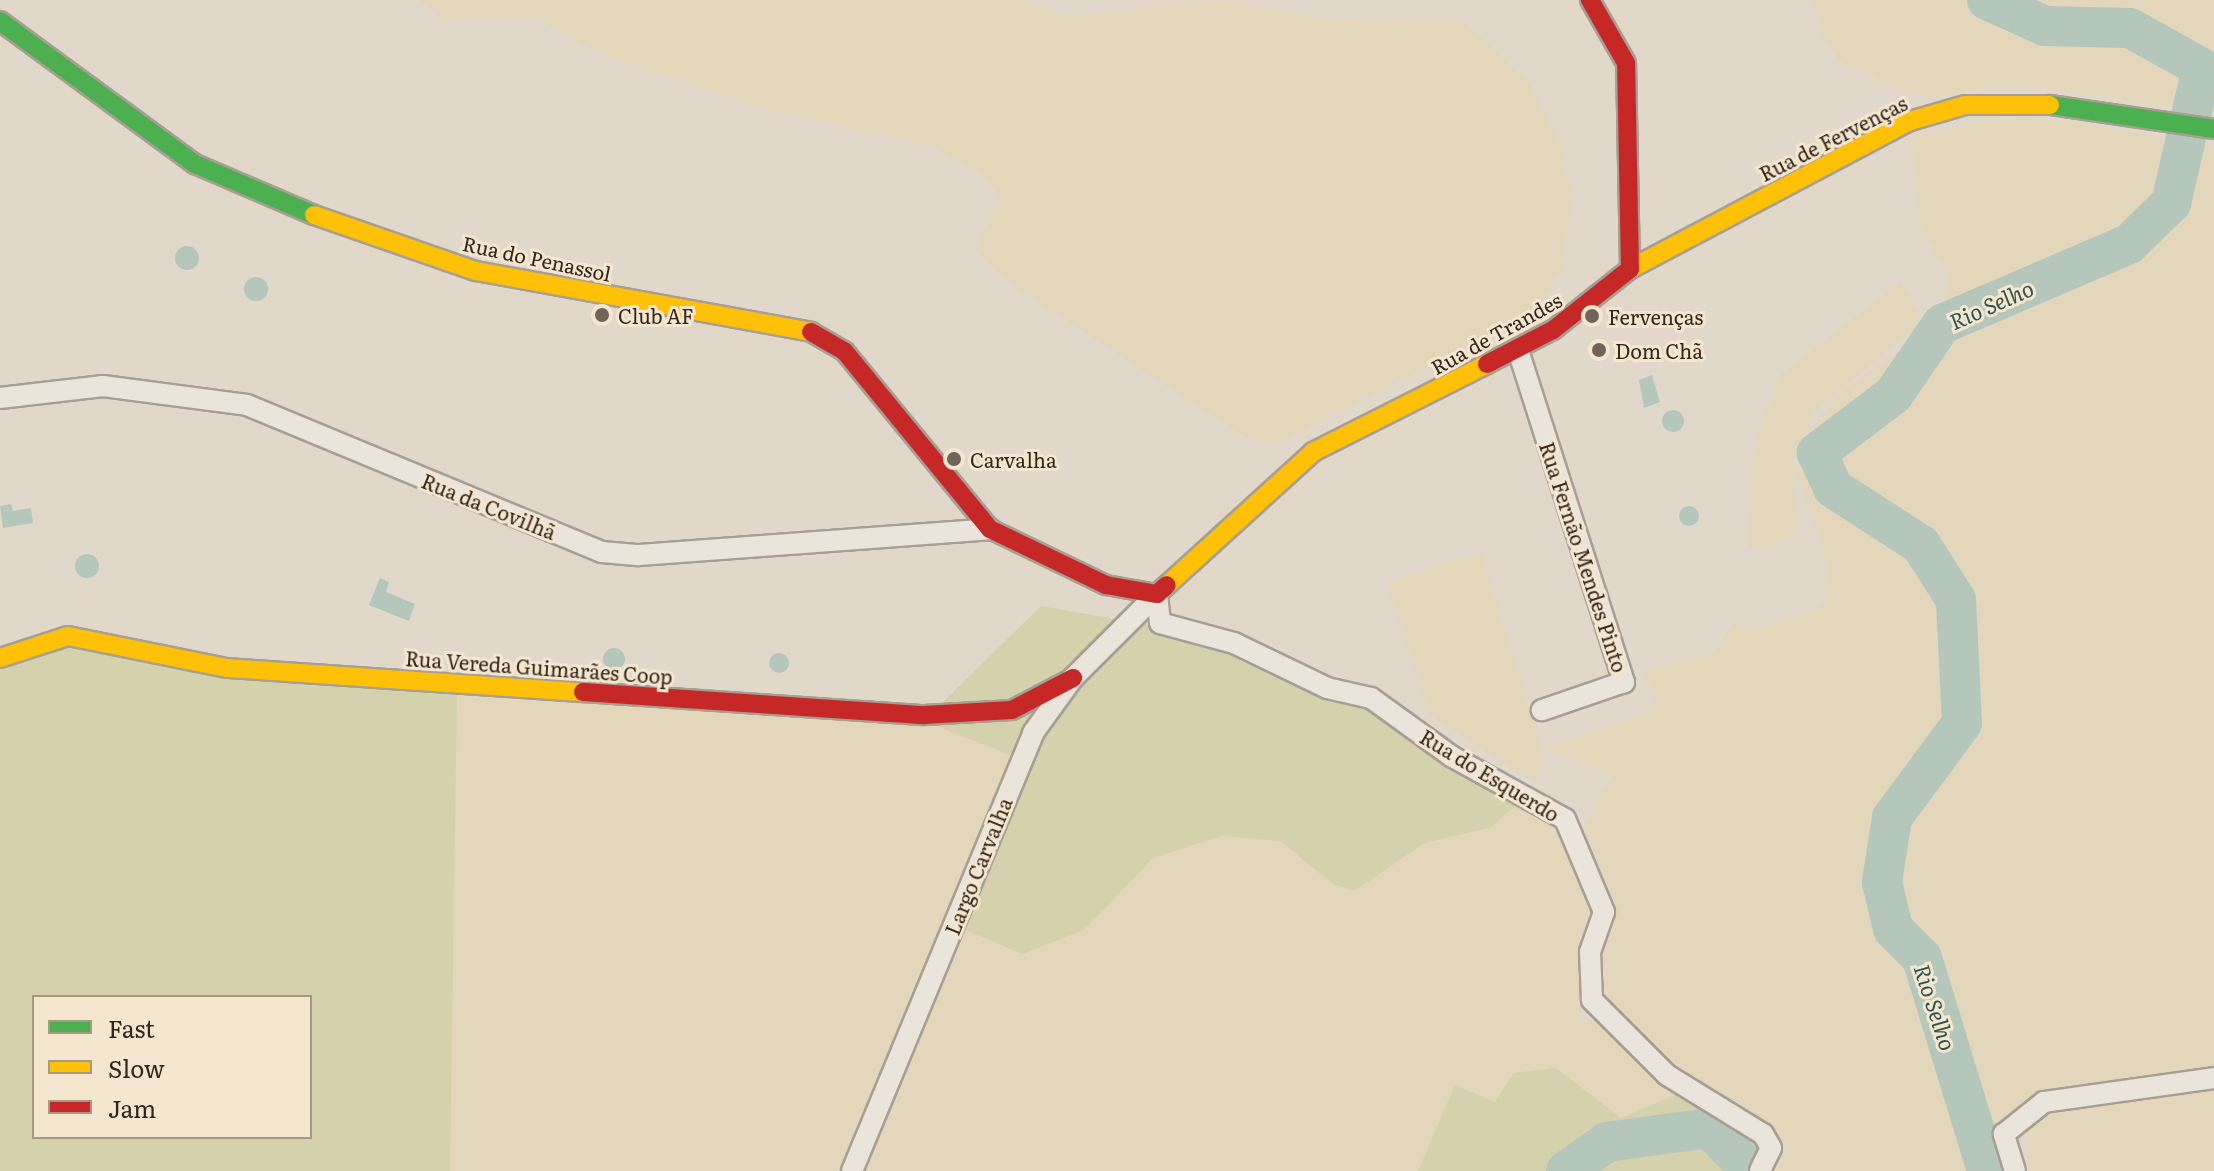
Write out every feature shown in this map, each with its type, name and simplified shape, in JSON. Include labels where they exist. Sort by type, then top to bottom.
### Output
[{"type":"street","points":[[1590,0],[1626,63],[1633,131],[1630,269]]},
{"type":"street","name":"Rua do Penassol","points":[[0,21],[195,164],[275,201],[476,271],[811,332],[845,352],[990,529]]},
{"type":"street","name":"Rua de Fervenças","points":[[1630,269],[1910,121],[1965,105],[2017,100],[2214,129]]},
{"type":"street","name":"Rua de Trandes","points":[[1157,594],[1313,452],[1518,350],[1630,269]]},
{"type":"street","name":"Rua Fernão Mendes Pinto","points":[[1518,350],[1624,682],[1542,710]]},
{"type":"street","name":"Rua da Covilhã","points":[[0,398],[103,386],[247,405],[602,552],[639,555],[990,529]]},
{"type":"street","points":[[990,529],[1106,585],[1157,594]]},
{"type":"street","name":"Largo Carvalha","points":[[852,1171],[1033,733],[1073,678],[1157,594]]},
{"type":"street","name":"Rua do Esquerdo","points":[[1157,594],[1160,623],[1234,643],[1327,688],[1371,698],[1451,756],[1565,819],[1604,912],[1590,952],[1592,1000],[1667,1075],[1763,1134],[1771,1148],[1762,1168]]},
{"type":"street","name":"Rua Vereda Guimarães Coop","points":[[0,658],[68,636],[227,668],[924,715],[1012,710],[1073,678]]},
{"type":"street","points":[[2015,1171],[2004,1134],[2044,1102],[2214,1078]]},
{"type":"shaded area","points":[[419,0],[1025,0],[1070,16],[1220,0],[1316,17],[1464,21],[1528,81],[1557,138],[1572,194],[1563,267],[1538,307],[1469,345],[1276,445],[1248,439],[1014,287],[975,250],[1000,196],[984,176],[933,146],[774,112],[594,50],[535,18],[442,18]]},
{"type":"shaded area","points":[[1813,0],[2214,0],[2214,111],[2006,84],[1938,97],[1906,93],[1841,62],[1822,36]]},
{"type":"shaded area","points":[[2007,118],[2078,122],[2214,147],[2214,1078],[2037,1102],[1991,1130],[1960,1022],[1943,1025],[1980,1149],[1974,1171],[1770,1171],[1779,1144],[1673,1074],[1595,987],[1597,946],[1611,906],[1580,833],[1612,776],[1546,748],[1657,710],[1645,671],[1713,654],[1733,623],[1759,628],[1816,611],[1828,596],[1823,543],[1796,477],[1808,435],[1838,394],[1915,341],[1945,300],[1945,272],[1921,227],[1911,138]]},
{"type":"shaded area","points":[[187,246],[195,250],[199,258],[195,266],[187,270],[179,266],[175,258],[179,250]]},
{"type":"shaded area","points":[[256,277],[264,281],[268,289],[264,297],[256,301],[248,297],[244,289],[248,281]]},
{"type":"shaded area","points":[[1901,281],[1923,321],[1815,411],[1793,462],[1796,536],[1750,549],[1753,452],[1779,376]]},
{"type":"shaded area","points":[[1652,375],[1660,402],[1644,408],[1639,380]]},
{"type":"shaded area","points":[[1669,410],[1677,410],[1684,421],[1677,432],[1669,432],[1662,425],[1662,417]]},
{"type":"shaded area","points":[[11,504],[13,511],[31,508],[33,523],[3,528],[0,506]]},
{"type":"shaded area","points":[[1689,506],[1696,509],[1699,516],[1696,523],[1689,526],[1682,523],[1679,516],[1682,509]]},
{"type":"shaded area","points":[[1481,552],[1545,759],[1535,783],[1430,715],[1386,583]]},
{"type":"shaded area","points":[[87,554],[96,557],[99,566],[96,575],[87,578],[78,575],[75,566],[78,557]]},
{"type":"shaded area","points":[[380,578],[389,582],[386,592],[415,604],[409,621],[369,605]]},
{"type":"shaded area","points":[[1041,606],[1162,627],[1371,699],[1523,798],[1492,827],[1425,843],[1354,891],[1333,884],[1280,841],[1222,836],[1153,858],[1084,930],[1022,954],[947,922],[1015,757],[924,721]]},
{"type":"shaded area","points":[[64,643],[457,689],[450,1171],[0,1171],[0,668]]},
{"type":"shaded area","points":[[610,648],[618,648],[625,659],[618,670],[610,670],[603,663],[603,655]]},
{"type":"shaded area","points":[[775,653],[783,653],[789,663],[783,673],[775,673],[769,667],[769,659]]},
{"type":"shaded area","points":[[457,689],[924,721],[1016,757],[1084,930],[1153,858],[1222,836],[1280,841],[1333,884],[1354,891],[1425,843],[1492,827],[1520,801],[1560,822],[1594,908],[1590,1007],[1577,1012],[1582,1025],[1599,1016],[1680,1093],[1621,1118],[1556,1068],[1495,1102],[1456,1086],[1418,1171],[450,1171]]},
{"type":"shaded area","points":[[1556,1068],[1621,1118],[1680,1093],[1755,1139],[1759,1156],[1745,1171],[1418,1171],[1455,1085],[1495,1102],[1514,1073]]},
{"type":"shaded area","points":[[2214,1083],[2214,1171],[2028,1171],[2027,1131],[2050,1107]]},
{"type":"waterway","name":"Rio Selho","points":[[1987,0],[2045,26],[2130,28],[2202,68],[2171,203],[2129,244],[1942,324],[1893,395],[1817,453],[1833,488],[1921,545],[1956,600],[1962,723],[1892,818],[1882,882],[1893,929],[1922,958],[1987,1171]]},
{"type":"waterway","name":"Rio Selho","points":[[1566,1171],[1607,1142],[1709,1128],[1751,1171]]},
{"type":"traffic: fast","points":[[0,21],[195,164],[314,215]]},
{"type":"traffic: fast","points":[[2050,105],[2214,129]]},
{"type":"traffic: slow","points":[[1630,269],[1910,121],[1965,105],[2050,105]]},
{"type":"traffic: slow","points":[[314,215],[476,271],[811,332]]},
{"type":"traffic: slow","points":[[1167,585],[1313,452],[1487,364]]},
{"type":"traffic: slow","points":[[0,658],[68,636],[227,668],[583,692]]},
{"type":"traffic: jam","points":[[1487,364],[1553,330],[1630,269],[1626,63],[1590,0]]},
{"type":"traffic: jam","points":[[811,332],[845,352],[990,529],[1106,585],[1157,594],[1167,585]]},
{"type":"traffic: jam","points":[[583,692],[924,715],[1012,710],[1073,678]]},
{"type":"place","name":"Club AF","points":[[602,315]]},
{"type":"place","name":"Fervenças","points":[[1592,316]]},
{"type":"place","name":"Dom Chã","points":[[1599,350]]},
{"type":"place","name":"Carvalha","points":[[954,459]]}]
